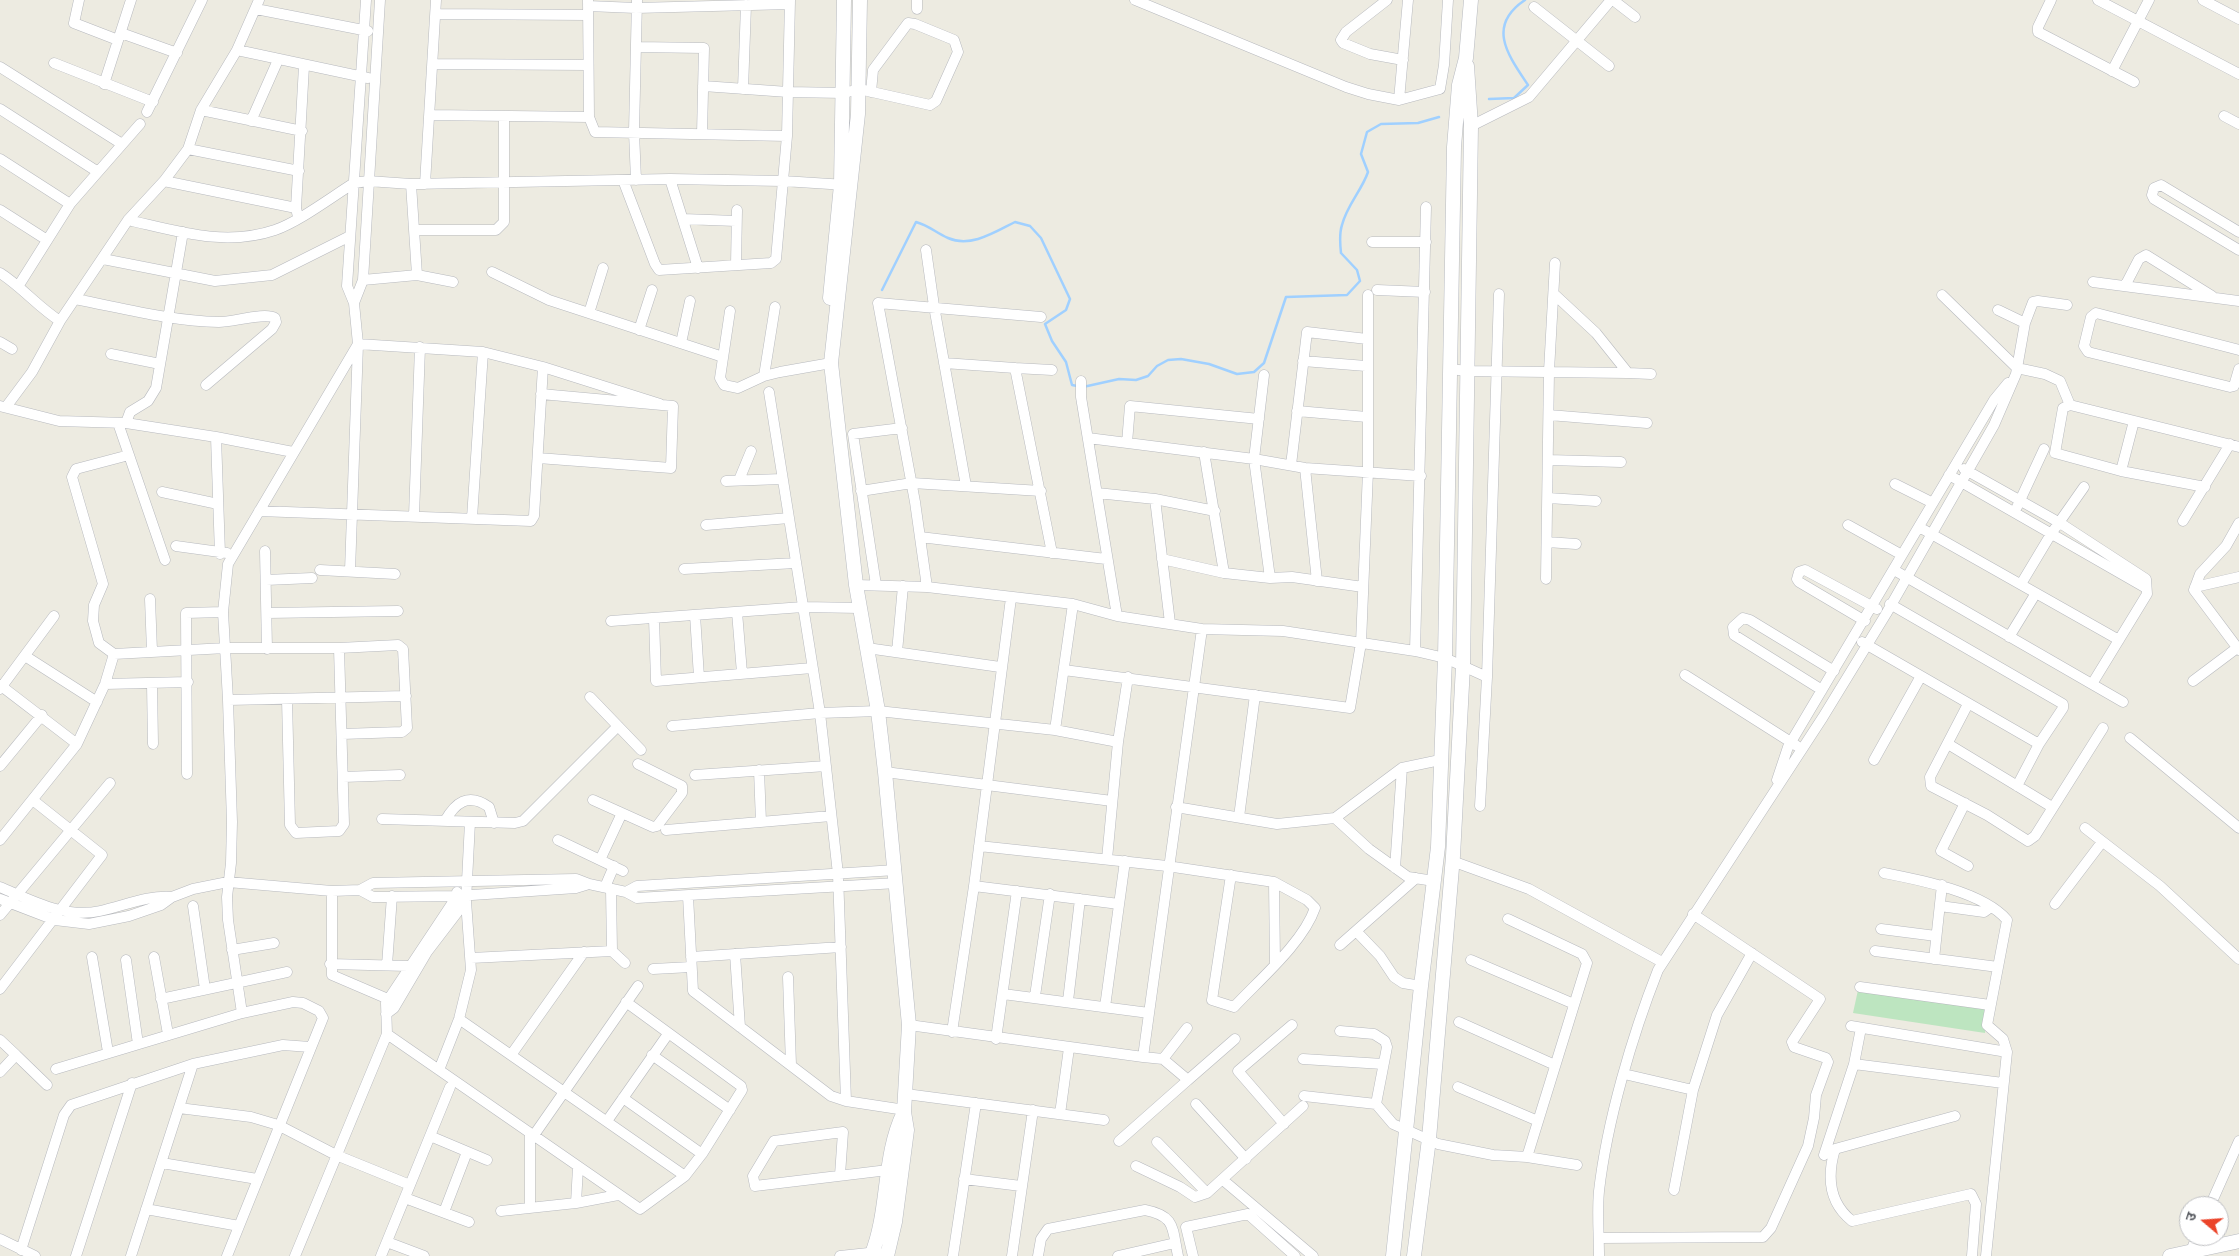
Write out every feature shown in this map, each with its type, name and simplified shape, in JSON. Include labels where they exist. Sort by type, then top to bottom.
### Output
[{"type":"street","points":[[78,0],[74,23],[177,53]]},
{"type":"street","points":[[104,84],[131,0]]},
{"type":"street","points":[[350,571],[358,344],[354,306],[347,286],[366,0]]},
{"type":"street","points":[[354,306],[363,280],[380,0]]},
{"type":"street","points":[[425,184],[431,115],[436,0]]},
{"type":"street","points":[[844,0],[846,185]]},
{"type":"street","points":[[860,0],[865,90]]},
{"type":"street","points":[[1135,0],[1346,87],[1368,94],[1399,100],[1464,84]]},
{"type":"street","points":[[1387,0],[1346,32],[1341,40],[1343,43],[1370,54],[1404,60]]},
{"type":"street","points":[[1399,100],[1408,0]]},
{"type":"street","points":[[1440,89],[1444,65],[1448,0]]},
{"type":"street","points":[[1393,1256],[1420,986],[1438,847],[1445,658],[1454,147],[1464,84],[1471,0]]},
{"type":"street","points":[[1471,126],[1529,98],[1576,40],[1612,0],[1635,17]]},
{"type":"street","points":[[2051,0],[2038,27],[2038,32],[2134,82]]},
{"type":"street","points":[[2098,0],[2239,74]]},
{"type":"street","points":[[2112,71],[2148,0]]},
{"type":"street","points":[[2203,0],[2238,16]]},
{"type":"street","points":[[54,63],[104,84],[150,107],[177,53],[198,1]]},
{"type":"street","points":[[436,14],[636,4],[746,5],[790,2],[787,136],[776,259],[771,263],[663,271],[656,267],[623,180]]},
{"type":"street","points":[[294,452],[216,437],[124,424],[59,421],[3,406],[32,372],[60,321],[128,220],[164,181],[188,149],[201,110],[237,50],[258,4],[364,31],[377,32]]},
{"type":"street","points":[[636,4],[637,47],[634,132],[636,180]]},
{"type":"street","points":[[743,89],[746,5]]},
{"type":"street","points":[[588,7],[589,117],[595,132],[787,136]]},
{"type":"street","points":[[1534,7],[1609,66]]},
{"type":"street","points":[[703,86],[788,92],[844,93],[865,90],[934,104],[958,52],[957,45],[954,40],[908,23],[874,70],[865,90],[846,185],[827,368],[829,388],[836,419],[856,586],[878,711],[896,876],[909,1025],[904,1111],[907,1130],[895,1222],[887,1255],[840,1256]]},
{"type":"street","points":[[637,47],[704,48],[702,134]]},
{"type":"street","points":[[237,50],[362,78],[375,78]]},
{"type":"street","points":[[251,121],[278,60]]},
{"type":"street","points":[[433,64],[588,65]]},
{"type":"street","points":[[297,213],[304,66]]},
{"type":"street","points":[[0,67],[122,144]]},
{"type":"street","points":[[1414,1256],[1428,1138],[1453,855],[1463,666],[1471,126],[1464,84]]},
{"type":"street","points":[[0,109],[98,172]]},
{"type":"street","points":[[201,110],[302,131]]},
{"type":"street","points":[[431,115],[589,117]]},
{"type":"street","points":[[2224,116],[2239,124]]},
{"type":"street","points":[[414,230],[496,230],[504,222],[504,117]]},
{"type":"street","points":[[18,285],[70,204],[140,124]]},
{"type":"street","points":[[188,149],[299,171]]},
{"type":"street","points":[[1,162],[70,204]]},
{"type":"street","points":[[128,220],[216,239],[243,236],[275,230],[297,213],[354,183],[368,181],[425,184],[670,179],[783,181],[846,185]]},
{"type":"street","points":[[670,179],[698,268]]},
{"type":"street","points":[[164,181],[297,213]]},
{"type":"street","points":[[411,184],[417,275]]},
{"type":"street","points":[[2239,232],[2161,185],[2154,188],[2152,195],[2154,199],[2239,250]]},
{"type":"street","points":[[1414,651],[1421,476],[1426,207]]},
{"type":"street","points":[[0,210],[47,240]]},
{"type":"street","points":[[736,265],[737,210]]},
{"type":"street","points":[[2204,229],[2212,215]]},
{"type":"street","points":[[683,219],[736,221]]},
{"type":"street","points":[[165,560],[125,444],[124,424],[130,412],[148,401],[154,393],[183,232]]},
{"type":"street","points":[[103,259],[215,281],[272,275],[350,236]]},
{"type":"street","points":[[1372,242],[1426,242]]},
{"type":"street","points":[[926,250],[966,486]]},
{"type":"street","points":[[2125,286],[2139,259],[2146,255],[2215,298]]},
{"type":"street","points":[[1546,579],[1549,371],[1555,263]]},
{"type":"street","points":[[589,313],[604,268]]},
{"type":"street","points":[[492,272],[532,293],[723,357]]},
{"type":"street","points":[[363,280],[417,275],[453,282]]},
{"type":"street","points":[[2,278],[18,285],[41,308],[60,321]]},
{"type":"street","points":[[2093,282],[2239,301]]},
{"type":"street","points":[[639,330],[652,290]]},
{"type":"street","points":[[1064,670],[1350,708],[1361,643],[1368,471],[1366,366],[1367,339],[1373,292],[1425,292]]},
{"type":"street","points":[[1480,806],[1487,677],[1495,371],[1499,294]]},
{"type":"street","points":[[1554,294],[1596,333],[1628,373]]},
{"type":"street","points":[[1942,295],[2016,371],[2054,377],[2060,381],[2070,406]]},
{"type":"street","points":[[75,299],[168,316],[216,322],[266,316],[275,318],[276,322],[272,329],[206,385]]},
{"type":"street","points":[[681,343],[690,300]]},
{"type":"street","points":[[1599,1256],[1599,1192],[1614,1113],[1641,1014],[1662,962],[1774,788],[1802,749],[1888,609],[1962,482],[1994,425],[2016,371],[2025,323],[2033,302],[2067,305]]},
{"type":"street","points":[[927,587],[912,483],[878,303],[934,306],[1041,317]]},
{"type":"street","points":[[764,376],[775,307]]},
{"type":"street","points":[[1998,310],[2025,323]]},
{"type":"street","points":[[730,311],[720,378],[724,385],[738,388],[764,376],[827,368]]},
{"type":"street","points":[[2239,350],[2096,313],[2091,317],[2084,346],[2088,352],[2230,387],[2234,386],[2239,369]]},
{"type":"street","points":[[1291,466],[1307,332],[1367,339]]},
{"type":"street","points":[[0,342],[12,350]]},
{"type":"street","points":[[358,344],[483,352],[543,367],[660,404]]},
{"type":"street","points":[[242,1013],[228,920],[228,882],[232,822],[223,612],[228,564],[358,344]]},
{"type":"street","points":[[414,516],[420,347]]},
{"type":"street","points":[[472,518],[483,352]]},
{"type":"street","points":[[110,354],[160,364]]},
{"type":"street","points":[[1303,361],[1366,366]]},
{"type":"street","points":[[944,363],[1052,370]]},
{"type":"street","points":[[259,511],[531,521],[534,516],[543,367]]},
{"type":"street","points":[[1015,368],[1052,553]]},
{"type":"street","points":[[1450,369],[1467,371],[1651,374]]},
{"type":"street","points":[[1774,788],[1792,743],[1822,690],[1865,621],[1955,464],[1994,400],[2016,371]]},
{"type":"street","points":[[1264,375],[1254,459],[1270,578]]},
{"type":"street","points":[[1080,381],[1080,397],[1117,616]]},
{"type":"street","points":[[769,392],[820,713],[838,874],[846,1101]]},
{"type":"street","points":[[538,458],[672,468],[673,406],[541,394]]},
{"type":"street","points":[[1128,442],[1130,406],[1259,419]]},
{"type":"street","points":[[2183,522],[2234,445],[2070,406],[2063,408],[2055,453],[2122,471],[2205,487]]},
{"type":"street","points":[[1297,411],[1367,417]]},
{"type":"street","points":[[1549,415],[1647,423]]},
{"type":"street","points":[[2122,471],[2134,421]]},
{"type":"street","points":[[876,585],[853,434],[902,428]]},
{"type":"street","points":[[216,437],[220,554]]},
{"type":"street","points":[[1088,438],[1204,452],[1305,468],[1421,476]]},
{"type":"street","points":[[2014,512],[2021,502],[2044,449]]},
{"type":"street","points":[[739,480],[751,451]]},
{"type":"street","points":[[1204,452],[1224,573]]},
{"type":"street","points":[[129,455],[76,469],[72,477],[103,584],[94,605],[94,631],[98,643],[114,654],[188,649],[338,648],[398,645],[403,649],[407,728],[402,732],[342,734]]},
{"type":"street","points":[[1548,460],[1621,462]]},
{"type":"street","points":[[1955,464],[2060,523],[2142,574],[2146,579],[2146,594],[2092,684]]},
{"type":"street","points":[[1305,468],[1317,581]]},
{"type":"street","points":[[1949,475],[2146,588]]},
{"type":"street","points":[[726,480],[782,479]]},
{"type":"street","points":[[861,491],[912,483],[1041,491]]},
{"type":"street","points":[[1895,484],[1932,503]]},
{"type":"street","points":[[2021,584],[2051,534],[2084,487]]},
{"type":"street","points":[[162,492],[218,504]]},
{"type":"street","points":[[1097,493],[1155,499],[1215,511]]},
{"type":"street","points":[[1548,498],[1596,502]]},
{"type":"street","points":[[1155,499],[1170,623]]},
{"type":"street","points":[[706,525],[789,518]]},
{"type":"street","points":[[2193,681],[2238,649],[2194,590],[2200,574],[2226,546],[2239,523]]},
{"type":"street","points":[[1848,525],[1902,555]]},
{"type":"street","points":[[1919,527],[2119,640]]},
{"type":"street","points":[[920,537],[1106,559]]},
{"type":"street","points":[[1548,542],[1576,544]]},
{"type":"street","points":[[2090,556],[2096,545]]},
{"type":"street","points":[[176,546],[220,554],[235,552]]},
{"type":"street","points":[[265,551],[267,649]]},
{"type":"street","points":[[1162,559],[1224,573],[1270,578],[1292,577],[1363,587]]},
{"type":"street","points":[[684,569],[796,563]]},
{"type":"street","points":[[320,570],[395,574]]},
{"type":"street","points":[[1865,621],[1799,582],[1797,579],[1799,572],[1805,570],[1872,607],[1888,609],[2063,704],[2063,708],[2039,744],[2017,786]]},
{"type":"street","points":[[1894,570],[2123,702]]},
{"type":"street","points":[[1445,577],[1465,577]]},
{"type":"street","points":[[2195,587],[2239,577]]},
{"type":"street","points":[[266,580],[312,578]]},
{"type":"street","points":[[856,586],[927,587],[1073,604],[1117,616],[1202,629],[1283,631],[1414,651],[1445,658],[1487,677]]},
{"type":"street","points":[[897,652],[903,586]]},
{"type":"street","points":[[2009,637],[2036,593]]},
{"type":"street","points":[[952,1032],[974,886],[1000,667],[1011,598]]},
{"type":"street","points":[[150,599],[152,652]]},
{"type":"street","points":[[1055,730],[1073,604]]},
{"type":"street","points":[[611,622],[803,608],[860,608]]},
{"type":"street","points":[[267,613],[398,610]]},
{"type":"street","points":[[187,774],[188,649],[186,613],[223,612]]},
{"type":"street","points":[[737,612],[742,673]]},
{"type":"street","points":[[695,615],[699,677]]},
{"type":"street","points":[[54,616],[1,687],[42,715],[77,744]]},
{"type":"street","points":[[654,618],[656,681],[812,668]]},
{"type":"street","points":[[1822,690],[1734,635],[1734,627],[1743,618],[1750,620],[1834,671]]},
{"type":"street","points":[[1143,1057],[1202,629]]},
{"type":"street","points":[[1854,638],[2039,744]]},
{"type":"street","points":[[287,699],[292,830],[296,833],[339,831],[342,829],[343,777],[338,648]]},
{"type":"street","points":[[867,648],[1000,667]]},
{"type":"street","points":[[0,840],[34,801],[77,744],[105,684],[114,654]]},
{"type":"street","points":[[25,656],[97,702]]},
{"type":"street","points":[[1685,675],[1802,749]]},
{"type":"street","points":[[1874,760],[1921,676]]},
{"type":"street","points":[[1107,859],[1118,742],[1128,677]]},
{"type":"street","points":[[105,684],[188,682]]},
{"type":"street","points":[[152,684],[153,744]]},
{"type":"street","points":[[1239,817],[1255,695]]},
{"type":"street","points":[[228,700],[406,696]]},
{"type":"street","points":[[590,697],[641,750]]},
{"type":"street","points":[[1968,704],[1930,776],[1931,786],[1987,814],[2028,842],[2035,836],[2103,728]]},
{"type":"street","points":[[672,726],[820,713],[878,711],[1055,730],[1118,742]]},
{"type":"street","points":[[0,766],[42,715]]},
{"type":"street","points":[[382,819],[515,823],[528,819],[618,726]]},
{"type":"street","points":[[2130,738],[2239,828]]},
{"type":"street","points":[[1948,744],[2052,807]]},
{"type":"street","points":[[1176,807],[1277,824],[1335,818],[1402,768],[1440,760]]},
{"type":"street","points":[[593,800],[655,827],[682,793],[679,784],[638,764]]},
{"type":"street","points":[[695,775],[826,766]]},
{"type":"street","points":[[1395,868],[1402,768]]},
{"type":"street","points":[[758,770],[761,822]]},
{"type":"street","points":[[885,772],[1112,801]]},
{"type":"street","points":[[343,777],[400,775]]},
{"type":"street","points":[[0,915],[110,783]]},
{"type":"street","points":[[445,821],[453,807],[461,801],[468,800],[479,802],[488,807],[494,823]]},
{"type":"street","points":[[0,989],[102,855],[34,801]]},
{"type":"street","points":[[1964,803],[1941,851],[1968,866]]},
{"type":"street","points":[[600,860],[622,813]]},
{"type":"street","points":[[666,830],[831,816]]},
{"type":"street","points":[[1335,818],[1369,849],[1408,877],[1434,881]]},
{"type":"street","points":[[439,1070],[459,1019],[469,980],[471,958],[462,882],[470,822]]},
{"type":"street","points":[[2085,828],[2160,886],[2239,959]]},
{"type":"street","points":[[558,840],[619,868],[608,888],[612,951]]},
{"type":"street","points":[[2055,904],[2102,842]]},
{"type":"street","points":[[979,846],[1168,866],[1231,875],[1274,882],[1307,900],[1315,908],[1311,919],[1296,941],[1234,1007],[1212,1000],[1231,875]]},
{"type":"street","points":[[1438,847],[1529,889],[1662,962]]},
{"type":"street","points":[[1104,1007],[1125,861]]},
{"type":"street","points":[[1884,873],[1942,885],[1998,910],[2007,920],[1987,1025],[2003,1039],[2007,1052],[1986,1256]]},
{"type":"street","points":[[626,892],[637,886],[838,874],[896,876]]},
{"type":"street","points":[[0,899],[14,899],[58,915],[89,913],[159,896],[172,897],[201,887],[228,882],[332,891],[360,890],[373,882],[576,879],[589,884],[626,892],[637,898],[838,886],[896,876]]},
{"type":"street","points":[[1340,946],[1416,878]]},
{"type":"street","points":[[1274,882],[1275,963]]},
{"type":"street","points":[[360,890],[373,897],[463,897],[576,888],[589,884]]},
{"type":"street","points":[[1934,959],[1942,885]]},
{"type":"street","points":[[974,886],[1119,904]]},
{"type":"street","points":[[0,887],[14,899]]},
{"type":"street","points":[[332,891],[330,972],[337,979],[388,999]]},
{"type":"street","points":[[996,1039],[1017,891]]},
{"type":"street","points":[[1035,996],[1050,894]]},
{"type":"street","points":[[387,966],[392,896]]},
{"type":"street","points":[[688,896],[693,992],[831,1096],[846,1101],[904,1111]]},
{"type":"street","points":[[295,1256],[387,1034],[386,1003],[408,966],[463,897]]},
{"type":"street","points":[[386,1014],[394,1008],[463,897]]},
{"type":"street","points":[[1068,1001],[1080,899]]},
{"type":"street","points":[[194,906],[205,989]]},
{"type":"street","points":[[1940,906],[1984,912],[1991,907]]},
{"type":"street","points":[[1599,1238],[1762,1237],[1771,1228],[1808,1146],[1814,1118],[1816,1095],[1828,1062],[1826,1058],[1794,1047],[1792,1042],[1820,999],[1693,914]]},
{"type":"street","points":[[1508,919],[1582,954],[1587,963],[1527,1157]]},
{"type":"street","points":[[1881,929],[1936,936]]},
{"type":"street","points":[[1356,931],[1380,956],[1394,977],[1403,983],[1420,986]]},
{"type":"street","points":[[232,950],[274,943]]},
{"type":"street","points":[[653,969],[734,954],[841,946]]},
{"type":"street","points":[[471,958],[612,951],[625,962]]},
{"type":"street","points":[[1875,951],[1998,967]]},
{"type":"street","points":[[511,1055],[584,952]]},
{"type":"street","points":[[1674,1190],[1693,1090],[1718,1015],[1752,953]]},
{"type":"street","points":[[734,954],[740,1027]]},
{"type":"street","points":[[92,957],[108,1052]]},
{"type":"street","points":[[154,957],[168,1034]]},
{"type":"street","points":[[126,960],[138,1044]]},
{"type":"street","points":[[1471,960],[1574,1004]]},
{"type":"street","points":[[330,964],[408,966]]},
{"type":"street","points":[[161,999],[287,972]]},
{"type":"street","points":[[788,977],[791,1065]]},
{"type":"street","points":[[530,1208],[532,1134],[564,1092],[638,986]]},
{"type":"street","points":[[1860,987],[1990,1005]]},
{"type":"street","points":[[1003,994],[1035,996],[1149,1013]]},
{"type":"street","points":[[56,1069],[242,1013],[293,1002],[319,1011],[323,1018],[278,1125],[227,1256]]},
{"type":"street","points":[[387,1034],[578,1166],[635,1208],[643,1209],[685,1176],[702,1154],[742,1093],[741,1086],[626,1002]]},
{"type":"street","points":[[459,1019],[685,1176]]},
{"type":"street","points":[[1460,1022],[1555,1065]]},
{"type":"street","points":[[909,1025],[996,1039],[1163,1059],[1188,1080]]},
{"type":"street","points":[[1284,1124],[1238,1071],[1292,1025]]},
{"type":"street","points":[[1824,1155],[1854,1064],[1856,1027],[2007,1052]]},
{"type":"street","points":[[1163,1059],[1187,1028]]},
{"type":"street","points":[[1340,1031],[1374,1034],[1382,1037],[1386,1047],[1376,1104]]},
{"type":"street","points":[[607,1121],[668,1034]]},
{"type":"street","points":[[1119,1141],[1235,1039]]},
{"type":"street","points":[[0,1040],[48,1086]]},
{"type":"street","points":[[21,1250],[66,1110],[75,1102],[193,1064],[283,1045],[310,1047]]},
{"type":"street","points":[[1060,1114],[1069,1048]]},
{"type":"street","points":[[0,1072],[16,1055]]},
{"type":"street","points":[[652,1055],[730,1110]]},
{"type":"street","points":[[1303,1059],[1383,1064]]},
{"type":"street","points":[[131,1256],[193,1064]]},
{"type":"street","points":[[1854,1064],[2003,1083]]},
{"type":"street","points":[[1624,1074],[1693,1090]]},
{"type":"street","points":[[76,1256],[132,1083]]},
{"type":"street","points":[[381,1256],[450,1087]]},
{"type":"street","points":[[1458,1087],[1538,1121]]},
{"type":"street","points":[[906,1094],[1104,1120]]},
{"type":"street","points":[[623,1098],[702,1154]]},
{"type":"street","points":[[1136,1166],[1195,1197],[1207,1194],[1284,1124],[1304,1101],[1376,1104],[1393,1124],[1438,1144],[1493,1155],[1527,1157],[1577,1165]]},
{"type":"street","points":[[953,1256],[976,1103]]},
{"type":"street","points":[[1196,1104],[1246,1159]]},
{"type":"street","points":[[179,1108],[251,1118],[278,1125],[336,1155],[410,1185]]},
{"type":"street","points":[[1012,1256],[1033,1110]]},
{"type":"street","points":[[872,1254],[882,1218],[895,1131],[904,1111]]},
{"type":"street","points":[[1955,1116],[1835,1149],[1829,1169],[1835,1202],[1852,1221],[1971,1194],[1976,1204],[1972,1256]]},
{"type":"street","points":[[840,1175],[843,1132],[774,1141],[753,1176],[755,1186],[888,1170]]},
{"type":"street","points":[[430,1136],[487,1160]]},
{"type":"street","points":[[2214,1196],[2239,1141]]},
{"type":"street","points":[[1157,1142],[1207,1194]]},
{"type":"street","points":[[444,1212],[467,1152]]},
{"type":"street","points":[[162,1163],[257,1179]]},
{"type":"street","points":[[576,1203],[578,1166]]},
{"type":"street","points":[[964,1178],[1021,1186]]},
{"type":"street","points":[[1223,1180],[1313,1256]]},
{"type":"street","points":[[500,1211],[576,1203],[618,1196]]},
{"type":"street","points":[[405,1198],[469,1222]]},
{"type":"street","points":[[146,1209],[239,1226]]},
{"type":"street","points":[[1038,1256],[1041,1239],[1048,1229],[1145,1210],[1161,1213],[1170,1221],[1178,1256]]},
{"type":"street","points":[[1192,1256],[1186,1227],[1248,1214],[1295,1256]]},
{"type":"street","points":[[0,1239],[35,1256]]},
{"type":"street","points":[[387,1242],[424,1256]]},
{"type":"street","points":[[2170,1256],[2190,1254],[2239,1242]]},
{"type":"street","points":[[1118,1256],[1175,1243]]},
{"type":"green space","points":[[1858,990],[1987,1008],[1985,1033],[1853,1013]]},
{"type":"waterway","points":[[1489,99],[1514,98],[1528,85],[1514,63],[1504,41],[1506,20],[1513,10],[1525,0]]},
{"type":"waterway","points":[[1083,387],[1119,379],[1136,380],[1148,376],[1157,366],[1168,360],[1181,359],[1209,364],[1237,374],[1254,372],[1264,363],[1286,297],[1347,295],[1360,281],[1357,270],[1341,253],[1340,235],[1347,211],[1368,172],[1361,154],[1367,132],[1381,124],[1418,123],[1439,117]]},
{"type":"waterway","points":[[882,290],[916,222],[957,241],[983,238],[1015,222],[1030,226],[1041,238],[1070,299],[1066,310],[1045,324],[1052,341],[1066,362],[1072,385],[1077,386]]}]
